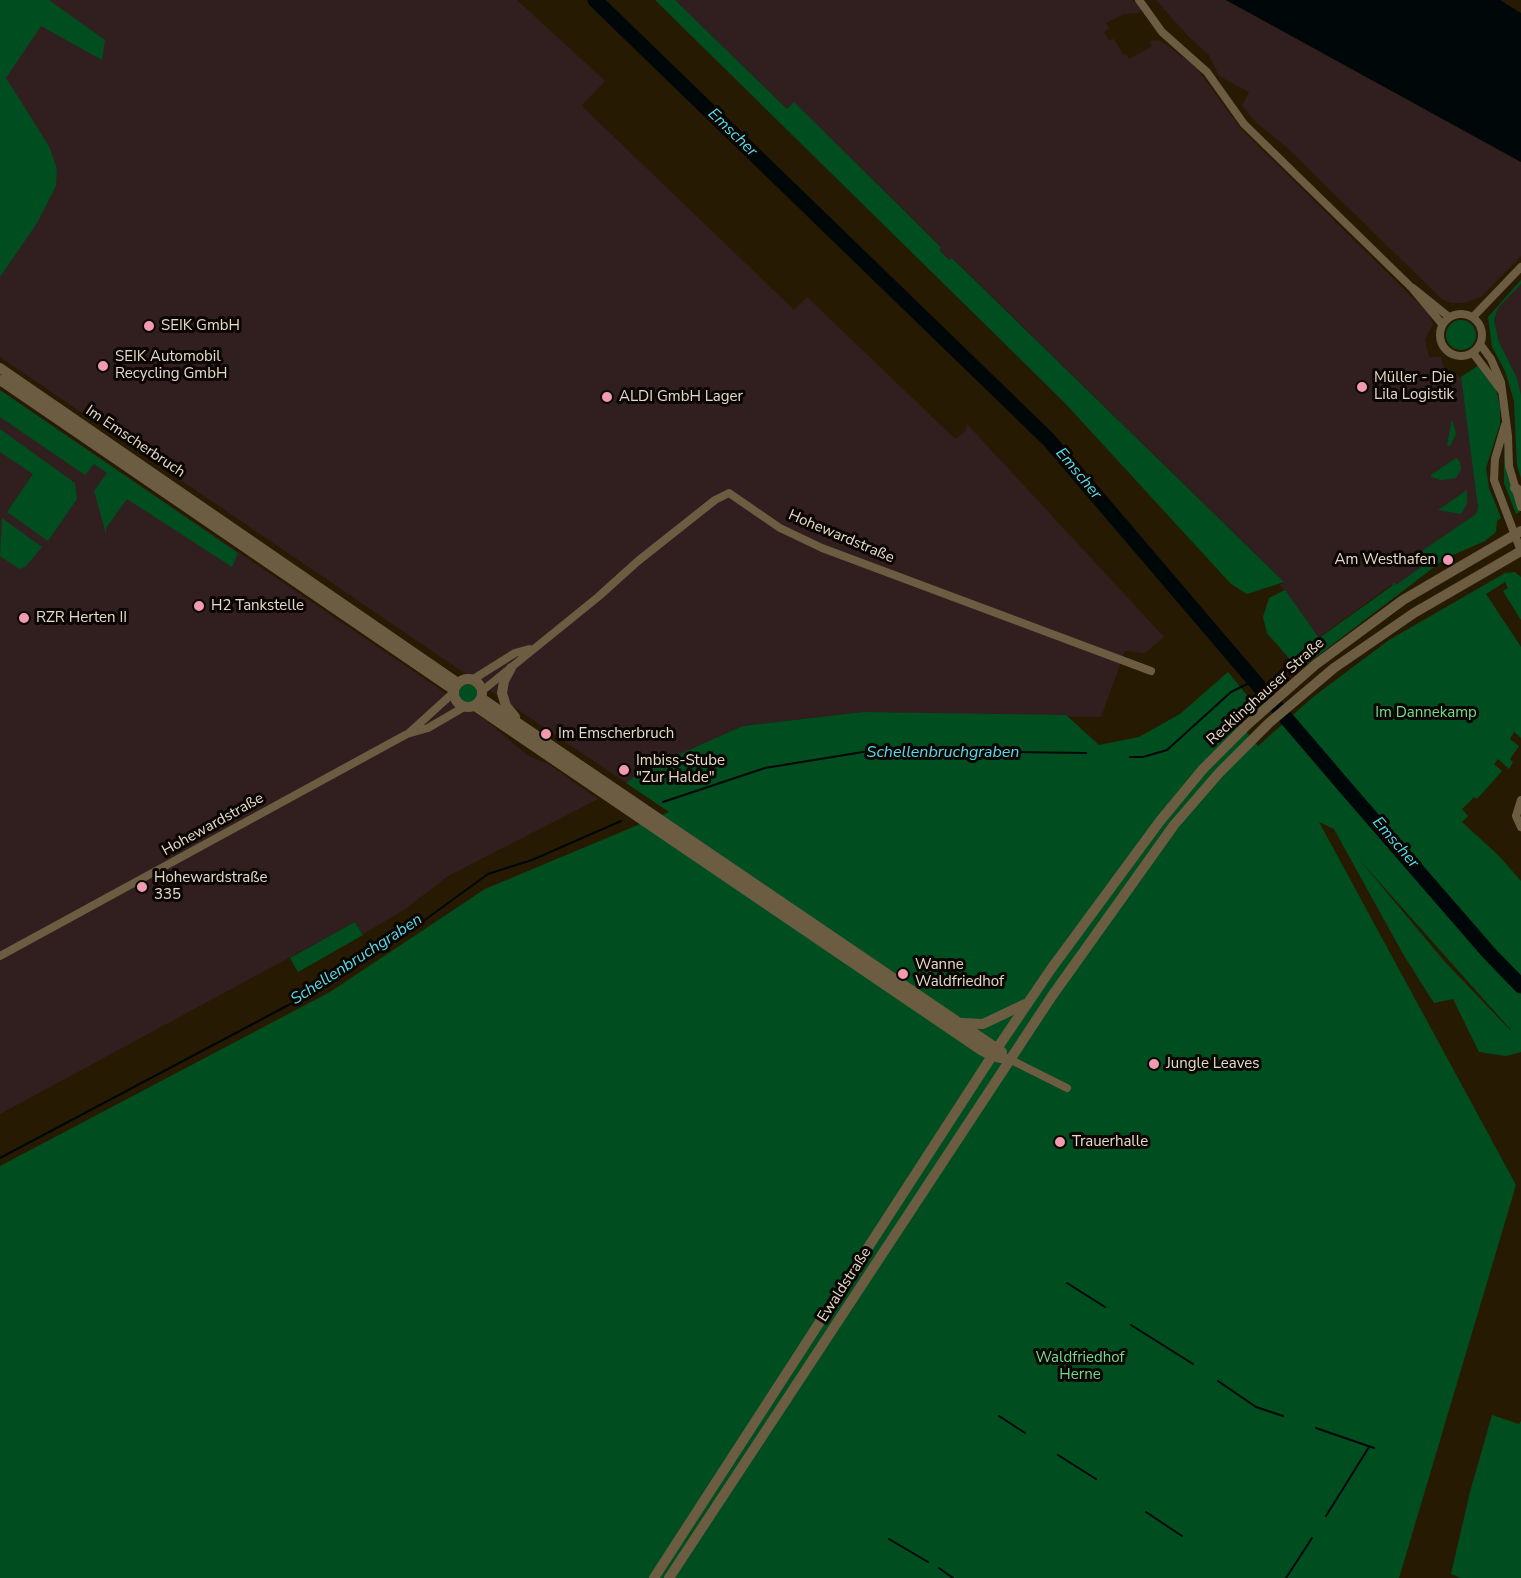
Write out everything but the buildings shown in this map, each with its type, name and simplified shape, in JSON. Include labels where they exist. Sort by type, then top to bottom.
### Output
[{"type":"main road","name":"Im Emscherbruch","points":[[0,368],[455,688],[456,702],[476,701],[523,726],[961,1023],[995,1052]]},
{"type":"main road","name":"Im Emscherbruch","points":[[0,380],[250,544]]},
{"type":"main road","name":"Recklinghauser Straße","points":[[995,1052],[1160,820],[1203,769],[1260,712],[1287,688],[1403,600],[1518,533]]},
{"type":"main road","name":"Recklinghauser Straße","points":[[1011,1060],[1090,940],[1174,825],[1219,773],[1269,723],[1334,668],[1400,622],[1521,551]]},
{"type":"main road","points":[[511,668],[502,693],[506,706],[523,726]]},
{"type":"main road","name":"Im Emscherbruch","points":[[472,680],[476,701],[995,1052],[1011,1060]]},
{"type":"main road","points":[[455,688],[472,680]]},
{"type":"main road","points":[[961,1023],[983,1024],[997,1020],[1030,1001]]},
{"type":"main road","name":"Ewaldstraße","points":[[654,1578],[995,1052]]},
{"type":"main road","name":"Ewaldstraße","points":[[669,1578],[1011,1060]]},
{"type":"street","points":[[1139,0],[1162,33],[1207,72],[1245,124],[1412,288],[1442,324]]},
{"type":"street","points":[[1473,317],[1521,267]]},
{"type":"street","points":[[1412,288],[1422,292],[1449,317]]},
{"type":"street","points":[[1462,313],[1473,317],[1482,330],[1480,344],[1473,352],[1455,356],[1444,348],[1440,336],[1442,324],[1449,317],[1462,313]]},
{"type":"street","points":[[1480,344],[1497,370],[1506,425],[1509,466],[1518,490],[1521,507]]},
{"type":"street","points":[[1473,352],[1501,390]]},
{"type":"street","points":[[1506,425],[1495,459],[1494,480],[1518,533],[1521,551]]},
{"type":"street","name":"Hohewardstraße","points":[[0,956],[408,734],[428,728],[476,701],[531,649],[715,500],[729,493],[780,528],[822,548],[1151,671]]},
{"type":"street","name":"Hohewardstraße","points":[[472,680],[515,653],[531,649]]},
{"type":"street","name":"Hohewardstraße","points":[[408,734],[455,688]]},
{"type":"street","points":[[1521,800],[1516,816],[1521,827]]},
{"type":"street","points":[[1011,1060],[1067,1088]]},
{"type":"shaded area","points":[[0,0],[517,0],[605,81],[582,105],[585,109],[794,310],[807,297],[955,439],[965,432],[967,424],[1164,637],[1145,653],[1125,651],[1101,717],[863,712],[743,726],[643,770],[626,783],[0,357]]},
{"type":"shaded area","points":[[675,0],[1131,0],[1137,3],[1142,8],[1139,13],[1124,14],[1106,23],[1109,28],[1104,32],[1109,40],[1114,39],[1123,55],[1126,54],[1129,59],[1151,47],[1150,41],[1159,40],[1195,66],[1242,130],[1428,313],[1433,324],[1425,339],[1429,357],[1441,357],[1445,371],[1461,377],[1478,508],[1476,514],[1420,553],[1427,563],[1396,586],[1391,585],[1318,638],[1280,585],[1284,582],[953,258],[949,261],[938,250],[941,246],[794,103],[787,109]]},
{"type":"shaded area","points":[[1156,0],[1226,0],[1521,162],[1521,256],[1481,297],[1464,303],[1451,303],[1442,299],[1283,144],[1257,123],[1242,106],[1249,92],[1219,76],[1209,55],[1188,36]]},
{"type":"shaded area","points":[[1226,0],[1500,0],[1521,13],[1521,162]]},
{"type":"shaded area","points":[[1521,284],[1521,395],[1517,378],[1499,342],[1494,320],[1498,308]]},
{"type":"shaded area","points":[[0,390],[488,722],[528,756],[547,763],[598,799],[448,876],[404,910],[363,934],[355,922],[0,1114]]},
{"type":"green space","points":[[0,0],[49,0],[105,40],[102,60],[41,26],[6,78],[49,146],[57,169],[56,186],[37,223],[0,277]]},
{"type":"green space","points":[[655,0],[675,0],[787,109],[794,102],[941,247],[939,250],[949,260],[952,258],[1284,582],[1247,594],[1231,584],[1064,402]]},
{"type":"green space","points":[[1521,280],[1521,284],[1498,308],[1494,320],[1499,342],[1517,378],[1521,395],[1521,478],[1517,465],[1514,401],[1505,371],[1492,347],[1488,317]]},
{"type":"green space","points":[[1461,320],[1467,321],[1475,329],[1475,341],[1467,349],[1461,350],[1455,349],[1447,341],[1446,335],[1447,329],[1455,321]]},
{"type":"green space","points":[[1479,365],[1495,386],[1500,406],[1500,424],[1486,468],[1489,488],[1501,518],[1497,521],[1496,532],[1485,541],[1446,558],[1299,670],[1267,633],[1263,617],[1269,598],[1285,590],[1319,638],[1392,586],[1394,582],[1396,585],[1427,563],[1419,553],[1476,514],[1478,508],[1461,377]]},
{"type":"green space","points":[[0,390],[238,553],[232,567],[127,499],[106,528],[106,534],[94,491],[107,473],[94,464],[85,475],[0,417]]},
{"type":"green space","points":[[1452,419],[1456,434],[1450,446],[1447,445]]},
{"type":"green space","points":[[0,429],[75,483],[77,499],[48,541],[7,512],[33,474],[0,452]]},
{"type":"green space","points":[[1504,449],[1507,475],[1520,512],[1516,514],[1504,483]]},
{"type":"green space","points":[[1456,458],[1460,462],[1461,469],[1456,478],[1441,480],[1431,477],[1431,475]]},
{"type":"green space","points":[[1467,490],[1467,504],[1461,514],[1438,510]]},
{"type":"green space","points":[[2,518],[42,547],[25,567],[19,569],[0,556]]},
{"type":"green space","points":[[1515,572],[1521,577],[1521,620],[1503,591],[1508,588],[1505,582],[1486,594],[1521,647],[1521,738],[1514,732],[1510,739],[1519,746],[1510,759],[1513,762],[1509,769],[1498,759],[1494,764],[1502,771],[1477,799],[1474,797],[1462,809],[1468,816],[1462,822],[1499,856],[1521,881],[1521,1052],[1506,1056],[1479,1052],[1453,999],[1434,1003],[1403,954],[1334,829],[1319,822],[1516,1185],[1399,1578],[0,1578],[0,1166],[330,992],[485,889],[669,812],[626,783],[643,770],[743,726],[863,712],[1066,715],[1099,745],[1139,737],[1180,714],[1228,672],[1254,704],[1237,720],[1258,746],[1313,697],[1389,640],[1505,573]],"holes":[[[1358,858],[1511,1030],[1445,962]]]},
{"type":"green space","points":[[468,684],[474,687],[477,693],[474,699],[468,702],[462,699],[459,693],[462,687]]},
{"type":"green space","points":[[355,922],[363,935],[298,972],[290,958]]},
{"type":"green space","points":[[1492,1415],[1519,1424],[1521,1421],[1521,1578],[1461,1578],[1451,1574],[1470,1492]]},
{"type":"waterway","name":"Emscher","points":[[595,0],[1048,439],[1345,787],[1489,953],[1521,986]]},
{"type":"waterway","name":"Schellenbruchgraben","points":[[1130,757],[1143,757],[1167,750],[1231,692],[1255,680]]},
{"type":"waterway","name":"Schellenbruchgraben","points":[[663,802],[765,768],[875,750],[1086,753]]},
{"type":"waterway","name":"Schellenbruchgraben","points":[[0,1158],[315,991],[422,922],[488,874],[532,860],[621,821]]},
{"type":"waterway","name":"Emscher","points":[[1517,982],[1521,979]]},
{"type":"waterway","points":[[1067,1283],[1105,1307]]},
{"type":"waterway","points":[[1131,1325],[1193,1364]]},
{"type":"waterway","points":[[1218,1381],[1256,1407],[1283,1416]]},
{"type":"waterway","points":[[999,1416],[1025,1433]]},
{"type":"waterway","points":[[1316,1428],[1374,1448]]},
{"type":"waterway","points":[[1326,1516],[1369,1447]]},
{"type":"waterway","points":[[1058,1455],[1096,1479]]},
{"type":"waterway","points":[[1146,1512],[1182,1536]]},
{"type":"waterway","points":[[1286,1578],[1312,1538]]},
{"type":"waterway","points":[[889,1539],[928,1562]]},
{"type":"waterway","points":[[939,1568],[953,1578]]},
{"type":"place","name":"SEIK GmbH","points":[[149,326]]},
{"type":"place","name":"SEIK Automobil Recycling GmbH","points":[[103,366]]},
{"type":"place","name":"Müller - Die Lila Logistik","points":[[1362,387]]},
{"type":"place","name":"ALDI GmbH Lager","points":[[607,397]]},
{"type":"place","name":"Am Westhafen","points":[[1448,560]]},
{"type":"place","name":"H2 Tankstelle","points":[[199,606]]},
{"type":"place","name":"RZR Herten II","points":[[24,618]]},
{"type":"place","name":"Im Emscherbruch","points":[[546,734]]},
{"type":"place","name":"Imbiss-Stube \"Zur Halde\"","points":[[624,770]]},
{"type":"place","name":"Hohewardstraße 335","points":[[142,887]]},
{"type":"place","name":"Wanne Waldfriedhof","points":[[903,974]]},
{"type":"place","name":"Jungle Leaves","points":[[1154,1064]]},
{"type":"place","name":"Trauerhalle","points":[[1060,1142]]},
{"type":"park label","name":"Im Dannekamp","points":[[1426,713]]},
{"type":"park label","name":"Waldfriedhof Herne","points":[[1080,1366]]}]
